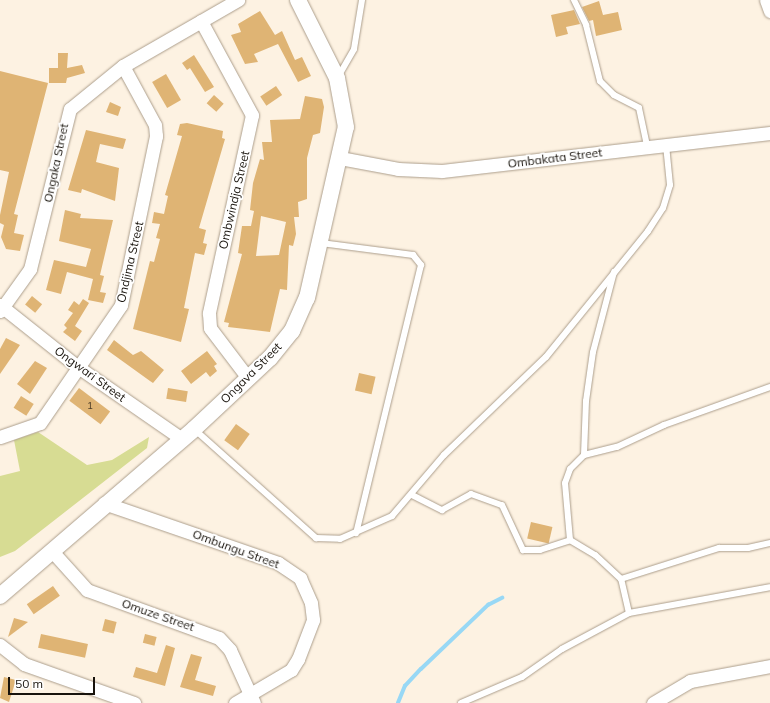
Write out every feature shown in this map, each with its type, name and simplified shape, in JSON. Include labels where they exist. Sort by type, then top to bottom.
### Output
[{"type":"street","name":"Ongaka Street","points":[[1,308],[33,262],[66,114],[76,100],[123,66],[238,0]]},
{"type":"street","name":"Ongava Street","points":[[0,596],[104,503],[188,434],[248,378],[292,331],[307,298],[321,243],[346,127],[337,78],[298,0]]},
{"type":"street","points":[[766,0],[770,11]]},
{"type":"street","name":"Ombwindja Street","points":[[201,21],[252,115],[208,313],[210,328],[248,378]]},
{"type":"street","name":"Ondjima Street","points":[[0,436],[40,423],[121,305],[156,147],[155,125],[123,66]]},
{"type":"street","name":"Ombakata Street","points":[[340,158],[398,169],[442,172],[770,133]]},
{"type":"street","name":"Ongwari Street","points":[[1,308],[78,367],[188,434]]},
{"type":"street","name":"Ombungu Street","points":[[104,503],[278,563],[300,578],[313,613],[306,644],[291,670],[252,698],[235,703]]},
{"type":"street","name":"Omuze Street","points":[[51,550],[87,590],[219,638],[230,650],[252,698]]},
{"type":"street","points":[[0,645],[24,664],[134,703]]},
{"type":"street","points":[[652,703],[690,681],[769,669]]},
{"type":"lane","points":[[337,78],[354,49],[362,0]]},
{"type":"lane","points":[[574,0],[586,25],[600,81],[614,94],[639,108],[648,147]]},
{"type":"lane","points":[[188,434],[316,538],[340,539],[392,516],[412,495],[444,455],[546,356],[614,272],[663,208],[670,185],[666,145]]},
{"type":"lane","points":[[321,243],[413,255],[421,265],[356,533]]},
{"type":"lane","points":[[584,455],[586,401],[593,352],[614,272]]},
{"type":"lane","points":[[570,540],[566,483],[570,469],[584,455],[617,448],[664,426],[770,387]]},
{"type":"lane","points":[[412,495],[442,510],[472,494],[502,505],[523,550],[540,550],[570,540],[595,555],[621,579],[629,613]]},
{"type":"lane","points":[[621,579],[719,548],[748,548],[770,543]]},
{"type":"lane","points":[[461,703],[522,677],[562,649],[629,613],[770,587]]},
{"type":"green space","points":[[38,432],[87,465],[112,460],[149,437],[147,448],[15,551],[0,557],[0,476],[20,471],[14,440]]},
{"type":"building","points":[[599,1],[603,15],[618,12],[622,30],[596,36],[593,20],[589,21],[582,7]]},
{"type":"building","points":[[574,10],[580,24],[566,27],[568,34],[556,37],[551,15]]},
{"type":"building","points":[[260,11],[275,35],[282,31],[295,60],[302,57],[311,76],[298,82],[278,44],[254,54],[258,62],[245,64],[231,35],[241,32],[238,24]]},
{"type":"building","points":[[58,53],[68,53],[67,68],[82,65],[85,73],[67,78],[66,83],[49,83],[49,68],[58,68]]},
{"type":"building","points":[[194,55],[214,87],[205,92],[190,68],[187,70],[182,63]]},
{"type":"building","points":[[0,71],[48,83],[14,214],[18,215],[14,233],[24,235],[20,251],[6,249],[1,237],[4,225],[0,223],[0,215],[9,172],[0,170]]},
{"type":"building","points":[[166,74],[181,100],[167,108],[152,82]]},
{"type":"building","points":[[276,86],[282,95],[266,106],[260,97]]},
{"type":"building","points":[[214,95],[224,104],[216,112],[207,103]]},
{"type":"building","points":[[305,96],[322,99],[324,107],[320,133],[313,135],[307,158],[307,199],[298,202],[299,217],[294,217],[296,234],[293,246],[289,245],[287,290],[280,289],[270,332],[228,327],[229,323],[224,322],[242,254],[238,253],[242,226],[251,226],[254,211],[250,210],[253,183],[260,159],[264,160],[262,142],[272,142],[270,120],[300,119]],"holes":[[[261,216],[286,222],[279,255],[256,256]]]},
{"type":"building","points":[[110,102],[121,107],[118,116],[106,112]]},
{"type":"building","points":[[187,123],[223,131],[222,138],[225,139],[199,228],[206,230],[203,243],[207,244],[204,255],[195,253],[184,308],[189,309],[181,342],[133,329],[150,261],[154,262],[160,239],[156,238],[160,224],[152,223],[154,212],[164,214],[168,196],[165,195],[182,136],[177,135],[180,124]]},
{"type":"building","points":[[86,130],[126,139],[123,149],[100,144],[96,162],[119,168],[115,201],[82,189],[81,193],[68,190]]},
{"type":"building","points":[[65,210],[81,214],[80,218],[113,220],[100,275],[104,276],[100,292],[106,293],[103,303],[88,300],[93,279],[67,272],[61,294],[46,290],[54,260],[86,267],[91,249],[59,241]]},
{"type":"building","points":[[32,296],[42,304],[35,313],[25,305]]},
{"type":"building","points":[[83,299],[89,303],[75,326],[82,331],[75,341],[63,332],[67,328],[64,325],[73,313],[68,310],[74,301],[79,305]]},
{"type":"building","points":[[6,338],[20,345],[0,374],[0,349]]},
{"type":"building","points":[[114,340],[133,355],[141,351],[164,370],[153,383],[107,350]]},
{"type":"building","points":[[207,351],[217,364],[214,366],[217,371],[210,377],[206,372],[191,384],[181,371]]},
{"type":"building","points":[[35,361],[47,368],[30,394],[17,384]]},
{"type":"building","points":[[359,373],[376,377],[372,394],[355,391]]},
{"type":"building","points":[[79,388],[110,411],[101,424],[69,401]]},
{"type":"building","points":[[168,388],[188,391],[186,402],[166,399]]},
{"type":"building","points":[[21,396],[34,404],[26,416],[14,408]]},
{"type":"building","points":[[236,424],[250,434],[238,450],[224,440]]},
{"type":"building","points":[[531,522],[552,527],[549,544],[527,539]]},
{"type":"building","points":[[53,586],[60,596],[34,614],[27,604]]},
{"type":"building","points":[[14,618],[28,622],[8,637]]},
{"type":"building","points":[[105,619],[117,622],[114,634],[102,631]]},
{"type":"building","points":[[41,634],[88,644],[85,658],[38,648]]},
{"type":"building","points":[[145,634],[157,637],[154,646],[143,643]]},
{"type":"building","points":[[166,645],[175,648],[165,686],[133,677],[136,667],[157,673]]},
{"type":"building","points":[[191,654],[202,657],[195,680],[216,686],[213,696],[180,687]]},
{"type":"building","points":[[4,677],[16,680],[9,702],[0,698]]},
{"type":"waterway","points":[[398,703],[405,686],[421,669],[488,605],[502,598]]}]
